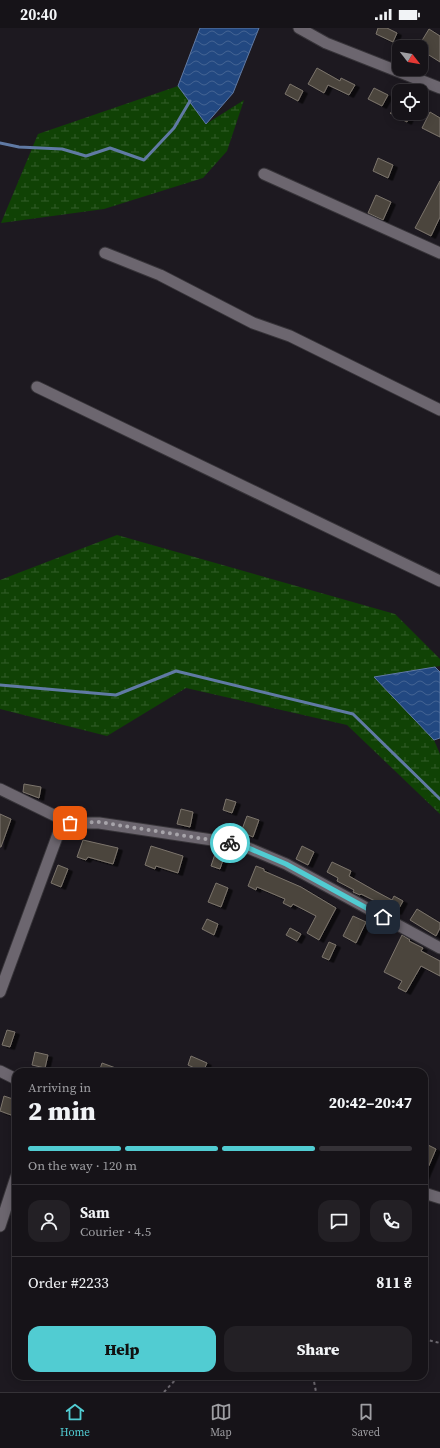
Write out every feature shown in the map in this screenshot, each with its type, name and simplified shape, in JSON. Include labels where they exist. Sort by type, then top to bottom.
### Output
[{"type":"street","points":[[299,28],[326,43],[440,88]]},
{"type":"street","points":[[264,174],[440,253]]},
{"type":"street","points":[[106,253],[160,275],[253,323],[290,336],[440,410]]},
{"type":"street","points":[[37,387],[440,581]]},
{"type":"street","points":[[0,789],[70,823]]},
{"type":"street","points":[[0,992],[61,826],[70,823],[99,822],[239,844],[286,864],[440,948]]},
{"type":"street","points":[[0,1071],[12,1076]]},
{"type":"street","points":[[0,1226],[12,1189]]},
{"type":"street","points":[[428,1194],[440,1198]]},
{"type":"path","points":[[428,1341],[440,1343]]},
{"type":"path","points":[[164,1392],[175,1380]]},
{"type":"path","points":[[314,1380],[316,1392]]},
{"type":"green space","points":[[178,86],[206,124],[244,100],[227,151],[203,178],[104,209],[1,223],[38,134]]},
{"type":"green space","points":[[117,535],[395,614],[440,659],[440,666],[374,677],[434,740],[440,754],[440,814],[347,725],[186,688],[107,736],[0,709],[0,580]]},
{"type":"water","points":[[200,28],[259,28],[233,93],[206,124],[178,86]]},
{"type":"water","points":[[435,667],[440,672],[440,738],[434,740],[374,677]]},
{"type":"building","points":[[378,28],[387,28],[397,33],[392,42],[376,34]]},
{"type":"building","points":[[429,29],[440,36],[440,62],[428,54],[428,40],[422,40]]},
{"type":"building","points":[[317,68],[340,81],[341,78],[355,85],[349,95],[328,85],[324,93],[308,84]]},
{"type":"building","points":[[290,84],[303,91],[298,101],[285,94]]},
{"type":"building","points":[[374,88],[388,95],[382,106],[368,99]]},
{"type":"building","points":[[430,112],[440,118],[440,137],[422,128],[426,120],[428,120]]},
{"type":"building","points":[[378,158],[393,165],[388,178],[373,171]]},
{"type":"building","points":[[440,181],[440,217],[431,236],[415,228]]},
{"type":"building","points":[[376,195],[391,202],[383,220],[368,213]]},
{"type":"building","points":[[24,784],[41,787],[39,798],[23,792]]},
{"type":"building","points":[[226,799],[236,802],[232,813],[223,810]]},
{"type":"building","points":[[181,809],[193,812],[190,827],[177,824]]},
{"type":"building","points":[[0,814],[11,819],[1,847],[0,847]]},
{"type":"building","points":[[247,816],[259,820],[253,837],[241,832]]},
{"type":"building","points":[[83,840],[118,848],[113,864],[88,857],[86,860],[77,857]]},
{"type":"building","points":[[151,846],[183,856],[178,873],[156,866],[155,869],[145,865]]},
{"type":"building","points":[[302,846],[314,852],[308,865],[296,859]]},
{"type":"building","points":[[216,851],[225,854],[220,869],[211,866]]},
{"type":"building","points":[[332,862],[351,871],[349,876],[377,892],[392,900],[394,896],[403,901],[397,912],[361,894],[360,895],[353,892],[354,890],[337,881],[338,878],[327,872]]},
{"type":"building","points":[[58,865],[68,869],[61,887],[51,883]]},
{"type":"building","points":[[256,866],[301,887],[336,908],[319,940],[307,933],[316,916],[293,904],[291,907],[283,903],[285,899],[257,887],[256,890],[248,886]]},
{"type":"building","points":[[216,883],[228,888],[221,907],[208,902]]},
{"type":"building","points":[[417,909],[440,923],[440,928],[436,936],[410,920]]},
{"type":"building","points":[[353,916],[366,922],[356,943],[343,936]]},
{"type":"building","points":[[207,919],[218,924],[214,935],[202,929]]},
{"type":"building","points":[[290,928],[301,934],[297,941],[286,935]]},
{"type":"building","points":[[402,935],[410,940],[409,941],[423,948],[421,951],[440,961],[440,976],[421,966],[406,992],[398,988],[402,981],[384,972]]},
{"type":"building","points":[[329,942],[336,945],[329,960],[322,957]]},
{"type":"building","points":[[7,1030],[15,1032],[10,1047],[2,1045]]},
{"type":"building","points":[[35,1052],[48,1055],[45,1068],[32,1065]]},
{"type":"building","points":[[191,1056],[207,1063],[205,1068],[194,1068],[188,1065]]},
{"type":"building","points":[[102,1063],[116,1068],[100,1068]]},
{"type":"building","points":[[4,1096],[12,1099],[11,1115],[0,1111]]},
{"type":"building","points":[[428,1145],[436,1149],[428,1168]]},
{"type":"waterway","points":[[0,143],[19,147],[62,149],[86,156],[110,148],[144,160],[174,128],[190,101]]},
{"type":"waterway","points":[[0,685],[116,695],[176,671],[353,714],[440,799]]},
{"type":"way so far","points":[[70,823],[99,822],[131,829],[184,835],[230,843]]},
{"type":"route","points":[[230,843],[239,844],[286,864],[383,917]]}]
